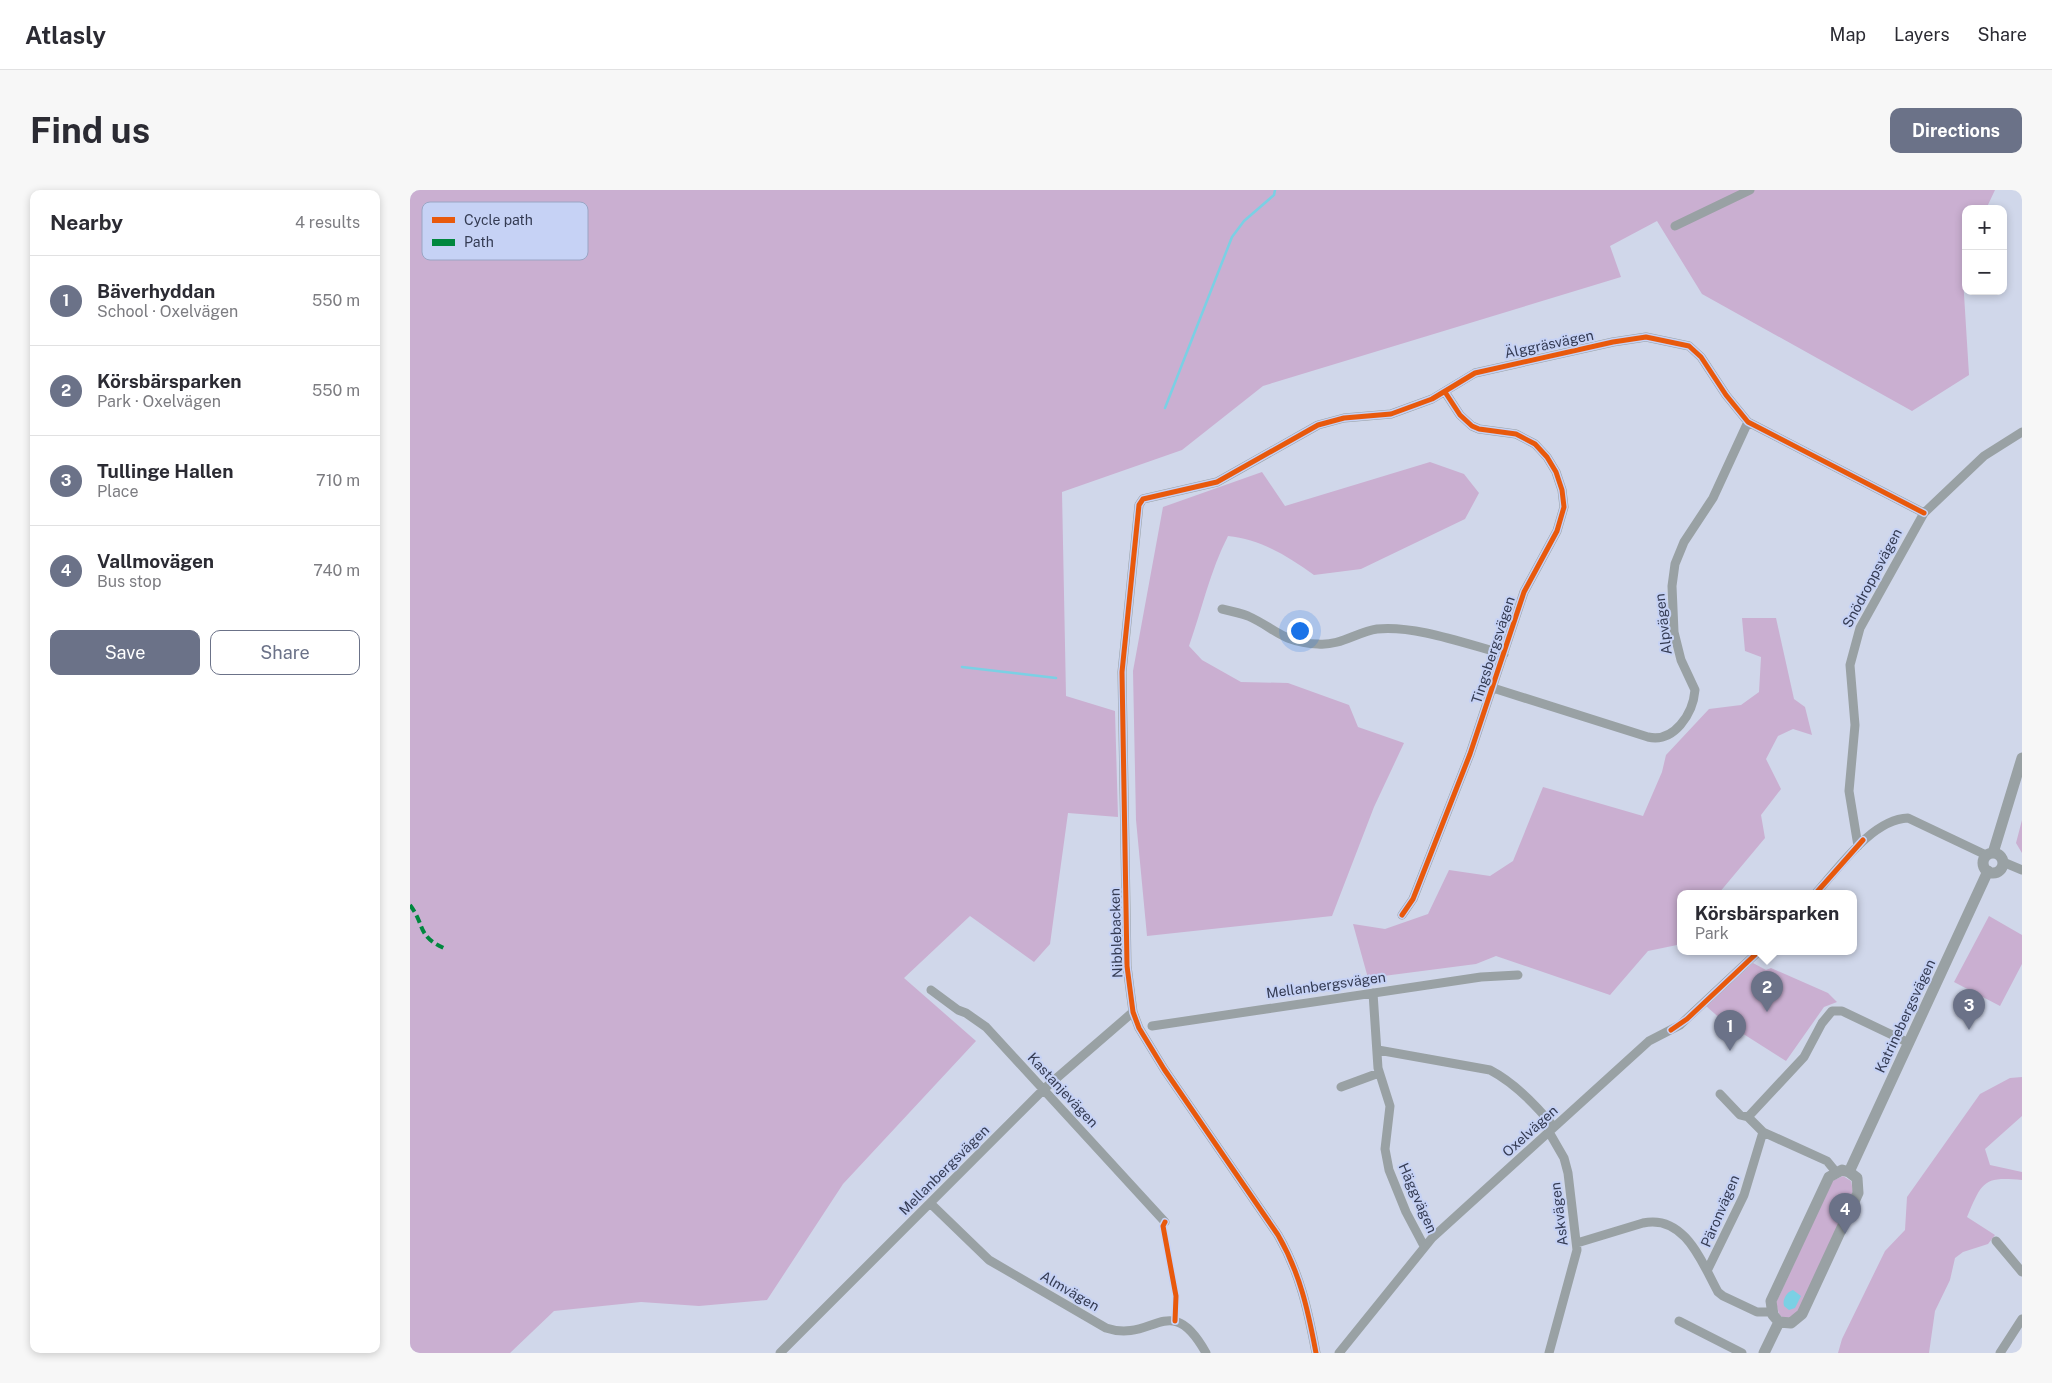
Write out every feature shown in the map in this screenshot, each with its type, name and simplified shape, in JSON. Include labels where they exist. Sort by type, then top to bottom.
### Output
[{"type":"street","points":[[1675,226],[1750,190]]},
{"type":"street","name":"Älggräsvägen","points":[[1147,496],[1172,494],[1217,482],[1318,425],[1344,418],[1390,414],[1445,392],[1475,373],[1613,342],[1646,337],[1689,346],[1701,357],[1726,395],[1748,422],[1924,513]]},
{"type":"street","name":"Tingsbergsvägen","points":[[1402,915],[1413,899],[1470,754],[1527,586],[1560,524],[1564,507],[1562,490],[1552,464],[1535,444],[1516,434],[1479,429],[1472,426],[1460,415],[1445,392]]},
{"type":"street","name":"Alpvägen","points":[[1493,688],[1648,737],[1662,738],[1673,732],[1688,712],[1695,690],[1681,660],[1676,639],[1672,586],[1674,564],[1684,542],[1713,498],[1748,422]]},
{"type":"street","name":"Snödroppsvägen","points":[[1861,843],[1849,791],[1855,725],[1850,680],[1852,653],[1860,628],[1924,513],[1984,456],[2022,432]]},
{"type":"street","name":"Nibblebacken","points":[[1147,496],[1139,505],[1122,672],[1127,966],[1133,1012],[1139,1028],[1164,1070],[1278,1234],[1292,1260],[1308,1306],[1316,1353]]},
{"type":"street","points":[[1222,609],[1249,616],[1276,634],[1297,641],[1319,644],[1338,643],[1373,630],[1386,629],[1438,637],[1504,654]]},
{"type":"street","points":[[1819,890],[1861,843],[1893,820],[1908,818],[1990,854],[2000,856],[2002,862],[1998,871],[1988,871],[1983,865],[1990,854],[2022,758]]},
{"type":"street","points":[[2002,862],[2022,870]]},
{"type":"street","name":"Katrinebergsvägen","points":[[1849,1172],[1988,871]]},
{"type":"street","name":"Oxelvägen","points":[[1339,1353],[1424,1246],[1649,1041],[1680,1025],[1755,955]]},
{"type":"street","name":"Mellanbergsvägen","points":[[1152,1026],[1482,977],[1518,975]]},
{"type":"street","name":"Kastanjevägen","points":[[931,990],[958,1010],[966,1012],[986,1027],[1166,1222]]},
{"type":"street","name":"Häggvägen","points":[[1373,993],[1380,1073],[1390,1106],[1385,1149],[1389,1170],[1406,1212],[1424,1246]]},
{"type":"street","points":[[1748,1117],[1804,1057],[1822,1023],[1832,1011],[1842,1011],[1909,1043]]},
{"type":"street","name":"Mellanbergsvägen","points":[[780,1353],[1044,1089],[1133,1012]]},
{"type":"street","name":"Askvägen","points":[[1378,1050],[1490,1070],[1522,1092],[1552,1130],[1568,1172],[1577,1244],[1576,1260],[1550,1353]]},
{"type":"street","points":[[1341,1086],[1380,1073]]},
{"type":"street","points":[[1720,1094],[1740,1115],[1748,1117],[1764,1132],[1827,1161],[1836,1172]]},
{"type":"street","name":"Päronvägen","points":[[1707,1271],[1744,1194],[1764,1132]]},
{"type":"street","points":[[1842,1170],[1849,1172],[1857,1178],[1858,1193],[1804,1310],[1794,1321],[1779,1322],[1772,1312],[1771,1301],[1816,1203],[1829,1176],[1842,1170]]},
{"type":"street","name":"Almvägen","points":[[930,1203],[989,1260],[1106,1328],[1117,1332],[1128,1332],[1159,1322],[1178,1321],[1190,1329],[1206,1353]]},
{"type":"street","points":[[1577,1244],[1643,1223],[1652,1221],[1664,1223],[1685,1236],[1696,1250],[1723,1296],[1756,1312],[1772,1312]]},
{"type":"street","points":[[1996,1241],[2022,1272]]},
{"type":"street","points":[[2000,1353],[2022,1319]]},
{"type":"street","points":[[1679,1321],[1742,1353]]},
{"type":"street","points":[[1764,1353],[1779,1322]]},
{"type":"shaded area","points":[[410,190],[1995,190],[1988,205],[1962,205],[1962,295],[1964,295],[1969,375],[1912,411],[1702,294],[1657,221],[1610,246],[1621,277],[1263,386],[1182,450],[1062,492],[1066,696],[1115,711],[1118,817],[1068,813],[1050,944],[1034,962],[970,916],[904,978],[976,1041],[843,1184],[767,1300],[699,1306],[641,1302],[554,1311],[510,1353],[410,1353]]},
{"type":"shaded area","points":[[1430,462],[1464,474],[1479,493],[1465,519],[1361,569],[1314,575],[1294,561],[1262,545],[1228,536],[1211,576],[1189,646],[1202,660],[1241,682],[1288,683],[1349,705],[1358,727],[1404,743],[1374,807],[1332,916],[1147,936],[1136,820],[1133,671],[1163,507],[1262,472],[1285,506]]},
{"type":"shaded area","points":[[1742,618],[1776,618],[1794,699],[1805,707],[1812,735],[1793,729],[1778,736],[1766,759],[1781,789],[1761,815],[1765,838],[1722,890],[1677,890],[1677,945],[1648,951],[1610,995],[1496,956],[1476,964],[1368,978],[1353,924],[1385,929],[1428,914],[1449,870],[1490,876],[1513,861],[1543,787],[1643,816],[1662,772],[1666,755],[1709,709],[1741,705],[1759,692],[1761,657],[1745,651]]},
{"type":"shaded area","points":[[2022,820],[2022,853],[2016,843]]},
{"type":"shaded area","points":[[1989,916],[2022,935],[2022,964],[2000,1006],[1954,982]]},
{"type":"shaded area","points":[[1753,963],[1766,970],[1771,968],[1828,993],[1837,1002],[1824,1007],[1786,1061],[1723,1021],[1706,1006]]},
{"type":"shaded area","points":[[2022,1077],[2022,1116],[1985,1149],[1990,1165],[2022,1172],[2022,1180],[1999,1179],[1991,1181],[1976,1196],[1967,1217],[1995,1235],[1988,1244],[1963,1252],[1955,1258],[1950,1280],[1935,1311],[1929,1353],[1838,1353],[1842,1339],[1885,1251],[1905,1230],[1907,1197],[1980,1094],[2010,1078]]},
{"type":"shaded area","points":[[1843,1176],[1851,1181],[1853,1191],[1800,1311],[1791,1318],[1783,1318],[1779,1314],[1776,1303],[1832,1181]]},
{"type":"water","points":[[1793,1290],[1801,1296],[1795,1308],[1789,1310],[1784,1306],[1784,1298]]},
{"type":"waterway","points":[[1165,408],[1232,237],[1244,221],[1274,195],[1275,190]]},
{"type":"waterway","points":[[962,667],[1056,678]]},
{"type":"marked path","points":[[410,905],[430,940],[446,949]]},
{"type":"cycle path","points":[[1316,1353],[1298,1278],[1286,1249],[1164,1069],[1139,1028],[1133,1012],[1127,966],[1122,672],[1139,505],[1143,499],[1217,482],[1318,425],[1344,418],[1391,414],[1432,399],[1475,373],[1613,342],[1646,337],[1689,346],[1701,357],[1726,395],[1748,422],[1924,513]]},
{"type":"cycle path","points":[[1402,915],[1413,899],[1470,754],[1524,592],[1557,531],[1564,507],[1562,490],[1556,472],[1547,457],[1535,444],[1516,434],[1479,429],[1472,426],[1460,415],[1445,392]]},
{"type":"cycle path","points":[[1819,890],[1863,840]]},
{"type":"cycle path","points":[[1671,1030],[1687,1019],[1755,955]]},
{"type":"cycle path","points":[[1165,1222],[1163,1226],[1176,1296],[1175,1321]]},
{"type":"place","name":"Körsbärsparken","points":[[1767,1012]]},
{"type":"place","name":"Tullinge Hallen","points":[[1969,1030]]},
{"type":"place","name":"Bäverhyddan","points":[[1730,1051]]},
{"type":"place","name":"Vallmovägen","points":[[1845,1234]]}]
